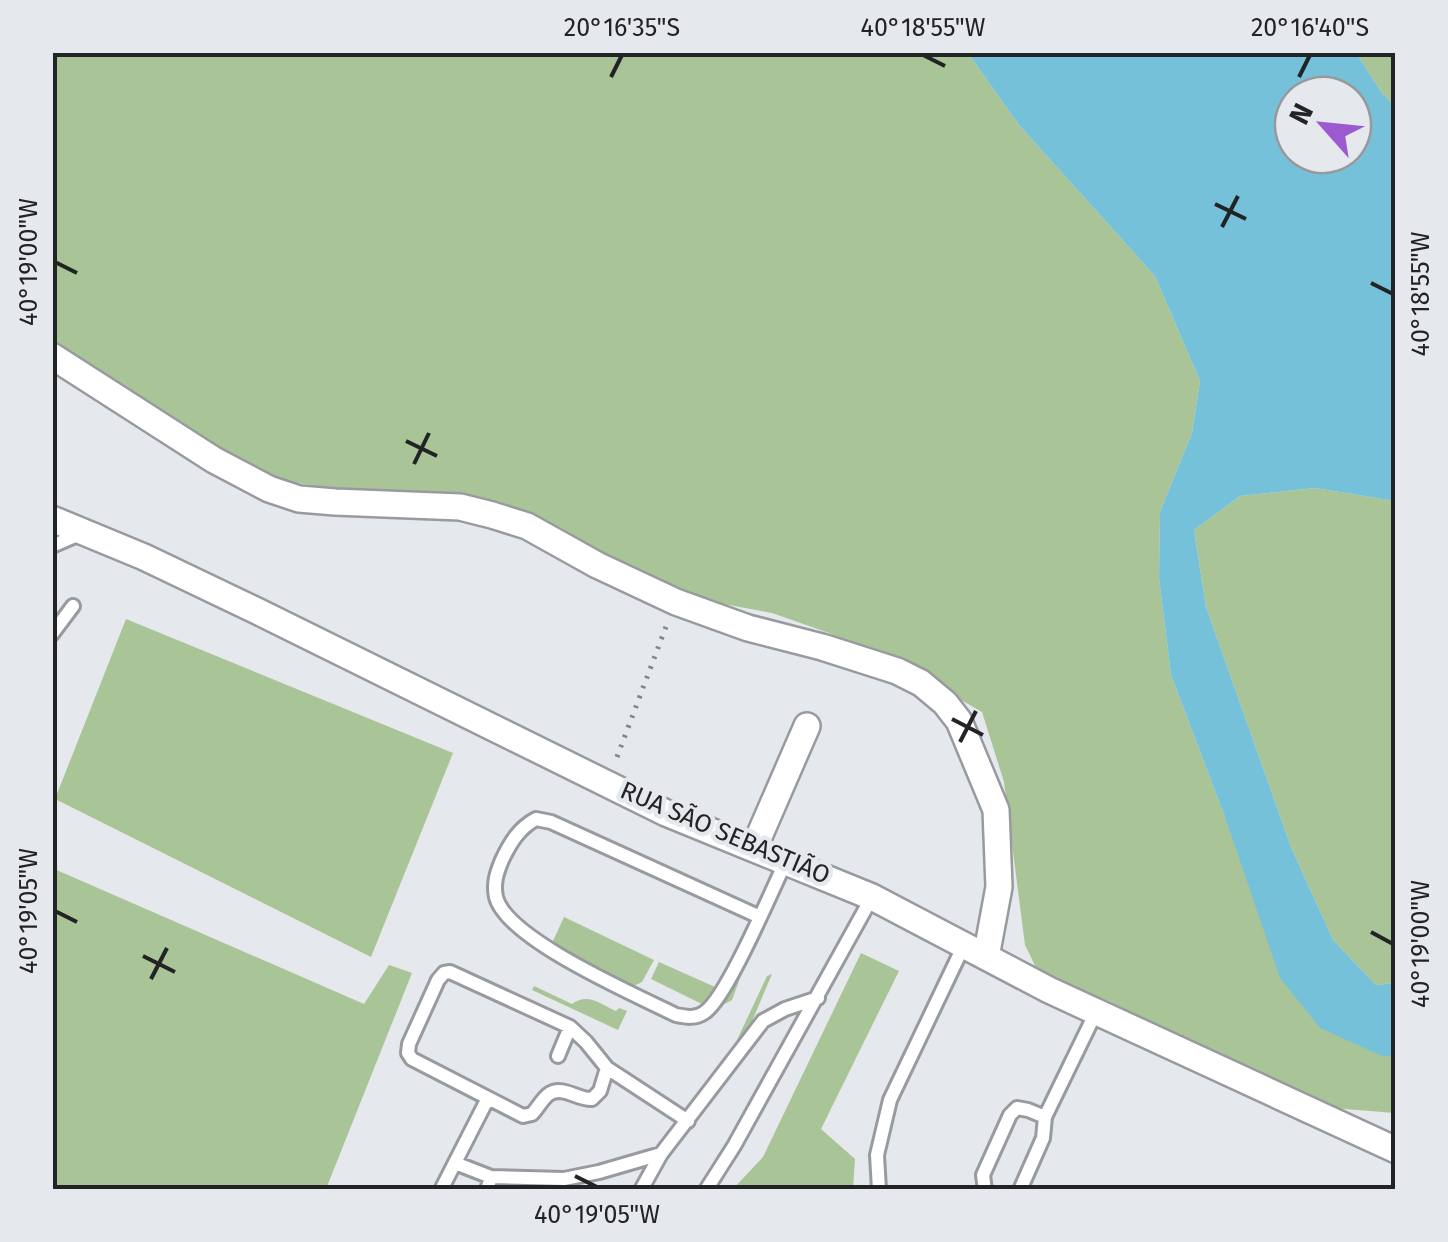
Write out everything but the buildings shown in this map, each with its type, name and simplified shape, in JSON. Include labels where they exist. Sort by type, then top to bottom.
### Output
[{"type":"street","points":[[52,356],[214,460],[269,489],[298,499],[447,506],[492,515],[527,526],[676,602],[748,628],[897,671],[921,682],[959,720],[996,810],[999,887],[975,951]]},
{"type":"street","name":"RUA SÃO SEBASTIÃO","points":[[52,519],[257,610],[666,813],[872,897],[1096,1012],[1396,1150]]},
{"type":"street","points":[[754,848],[808,726]]},
{"type":"lane","points":[[52,546],[84,532]]},
{"type":"lane","points":[[52,634],[74,606]]},
{"type":"lane","points":[[760,917],[536,818],[523,826],[506,850],[495,876],[496,898],[518,927],[576,964],[676,1015],[690,1017],[703,1014],[715,1003],[760,917],[786,861]]},
{"type":"lane","points":[[706,1190],[872,897]]},
{"type":"lane","points":[[878,1190],[877,1155],[890,1100],[975,951]]},
{"type":"lane","points":[[607,1068],[600,1090],[592,1099],[555,1092],[547,1094],[532,1114],[522,1116],[412,1060],[408,1053],[438,980],[450,972],[570,1027],[607,1068],[688,1121]]},
{"type":"lane","points":[[642,1190],[661,1154],[763,1020],[818,998]]},
{"type":"lane","points":[[1020,1190],[1043,1138],[1045,1116],[1096,1012]]},
{"type":"lane","points":[[558,1056],[570,1027]]},
{"type":"lane","points":[[441,1190],[487,1100]]},
{"type":"lane","points":[[985,1190],[983,1176],[1010,1115],[1016,1108],[1045,1116]]},
{"type":"lane","points":[[455,1163],[489,1183],[564,1178],[661,1154]]},
{"type":"path","points":[[618,758],[676,602]]},
{"type":"green space","points":[[52,53],[968,53],[1019,125],[1155,276],[1200,381],[1192,433],[1160,512],[1159,578],[1171,675],[1225,817],[1382,1056],[1395,1056],[1395,1113],[1332,1108],[1204,1051],[1109,1001],[1044,984],[1025,945],[1004,782],[982,712],[935,685],[829,633],[772,613],[713,602],[666,587],[531,517],[290,482],[205,448],[52,353]]},
{"type":"green space","points":[[1356,53],[1395,53],[1395,107],[1373,75]]},
{"type":"green space","points":[[1315,488],[1395,501],[1395,983],[1376,985],[1333,940],[1291,847],[1206,607],[1194,530],[1240,496]]},
{"type":"green space","points":[[126,619],[453,753],[371,957],[55,799]]},
{"type":"green space","points":[[52,868],[364,1004],[389,965],[412,973],[326,1189],[53,1189]]},
{"type":"green space","points":[[564,917],[654,960],[642,982],[630,988],[554,948],[553,941]]},
{"type":"green space","points":[[861,953],[899,971],[821,1129],[855,1159],[853,1189],[733,1189],[763,1157]]},
{"type":"green space","points":[[659,962],[724,991],[739,963],[744,967],[732,1000],[719,1007],[706,1006],[651,979]]},
{"type":"green space","points":[[772,974],[736,1059],[729,1057],[767,976]]},
{"type":"green space","points":[[534,986],[572,1004],[589,999],[616,1011],[627,1011],[618,1030],[532,990]]},
{"type":"water","points":[[968,53],[1356,53],[1370,75],[1273,75],[1273,175],[1373,175],[1373,79],[1395,107],[1395,501],[1315,488],[1240,496],[1194,530],[1206,607],[1291,847],[1333,940],[1376,985],[1395,983],[1395,1056],[1382,1056],[1320,1028],[1280,978],[1171,675],[1159,578],[1160,512],[1192,433],[1200,381],[1155,276],[1019,125]]}]
